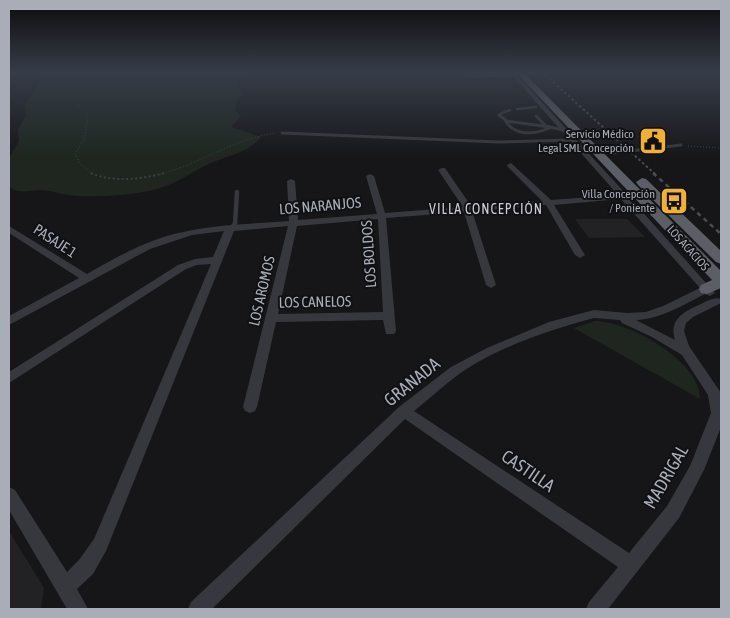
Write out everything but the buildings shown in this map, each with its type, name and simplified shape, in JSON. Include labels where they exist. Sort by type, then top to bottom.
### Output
[{"type":"highway","points":[[538,101],[638,195],[718,291]]},
{"type":"highway","points":[[558,101],[616,157]]},
{"type":"highway","points":[[563,130],[577,139]]},
{"type":"highway","points":[[634,174],[721,259]]},
{"type":"street","points":[[541,104],[563,130]]},
{"type":"street","name":"LOS ACACIOS","points":[[577,139],[622,196],[718,291]]},
{"type":"street","points":[[511,165],[548,202],[580,255]]},
{"type":"street","points":[[442,170],[468,209],[492,285]]},
{"type":"street","name":"LOS BOLDOS","points":[[370,176],[382,216],[390,331]]},
{"type":"street","name":"LOS AROMOS","points":[[250,406],[294,217],[291,181]]},
{"type":"street","name":"LOS NARANJOS","points":[[9,322],[135,251],[161,240],[190,233],[655,194]]},
{"type":"street","name":"PASAJE 1","points":[[9,229],[86,278]]},
{"type":"street","points":[[66,586],[86,567],[100,545],[230,229]]},
{"type":"street","points":[[9,378],[182,267],[195,262],[217,260]]},
{"type":"street","name":"GRANADA","points":[[203,608],[404,411],[449,375],[491,352],[553,326],[580,317],[594,314],[636,317],[658,313],[718,291]]},
{"type":"street","name":"MADRIGAL","points":[[596,609],[673,512],[704,453],[718,413],[715,394],[679,336],[681,322],[718,291]]},
{"type":"street","name":"LOS CANELOS","points":[[271,318],[389,316]]},
{"type":"street","name":"MADRIGAL","points":[[616,317],[656,334],[688,353]]},
{"type":"street","name":"CASTILLA","points":[[404,411],[630,564]]},
{"type":"street","points":[[9,495],[66,586],[78,609]]},
{"type":"lane","points":[[517,109],[541,104]]},
{"type":"lane","points":[[532,112],[531,109],[541,104]]},
{"type":"lane","points":[[510,110],[500,114],[510,128],[522,132],[538,132],[550,127]]},
{"type":"lane","points":[[536,116],[543,125],[563,130]]},
{"type":"lane","points":[[505,120],[550,127]]},
{"type":"lane","points":[[282,133],[362,134],[502,143],[577,139]]},
{"type":"lane","points":[[616,157],[659,147],[681,145]]},
{"type":"lane","points":[[230,229],[235,224],[237,192]]},
{"type":"path","points":[[74,101],[88,115],[85,137],[75,154],[84,168],[96,176],[124,179],[159,175],[194,163],[252,138],[282,133]]},
{"type":"path","points":[[681,145],[721,148]]},
{"type":"shaded area","points":[[28,101],[238,101],[235,110],[241,116],[231,127],[261,137],[244,150],[211,163],[172,184],[146,192],[111,196],[89,196],[41,190],[16,190],[9,186],[9,158],[19,141],[18,129],[26,115],[25,105]]},
{"type":"shaded area","points":[[575,219],[627,219],[645,237],[589,238]]},
{"type":"shaded area","points":[[595,321],[625,328],[660,346],[689,371],[697,385],[700,399],[574,328]]},
{"type":"shaded area","points":[[9,531],[44,588],[41,609],[9,609]]},
{"type":"railway","points":[[574,101],[655,174]]},
{"type":"railway","points":[[653,173],[721,234]]},
{"type":"place","name":"Servicio Médico Legal SML Concepción","points":[[653,141]]},
{"type":"place","name":"Villa Concepción / Poniente","points":[[674,201]]},
{"type":"district","name":"VILLA CONCEPCIÓN","points":[[486,209]]}]
